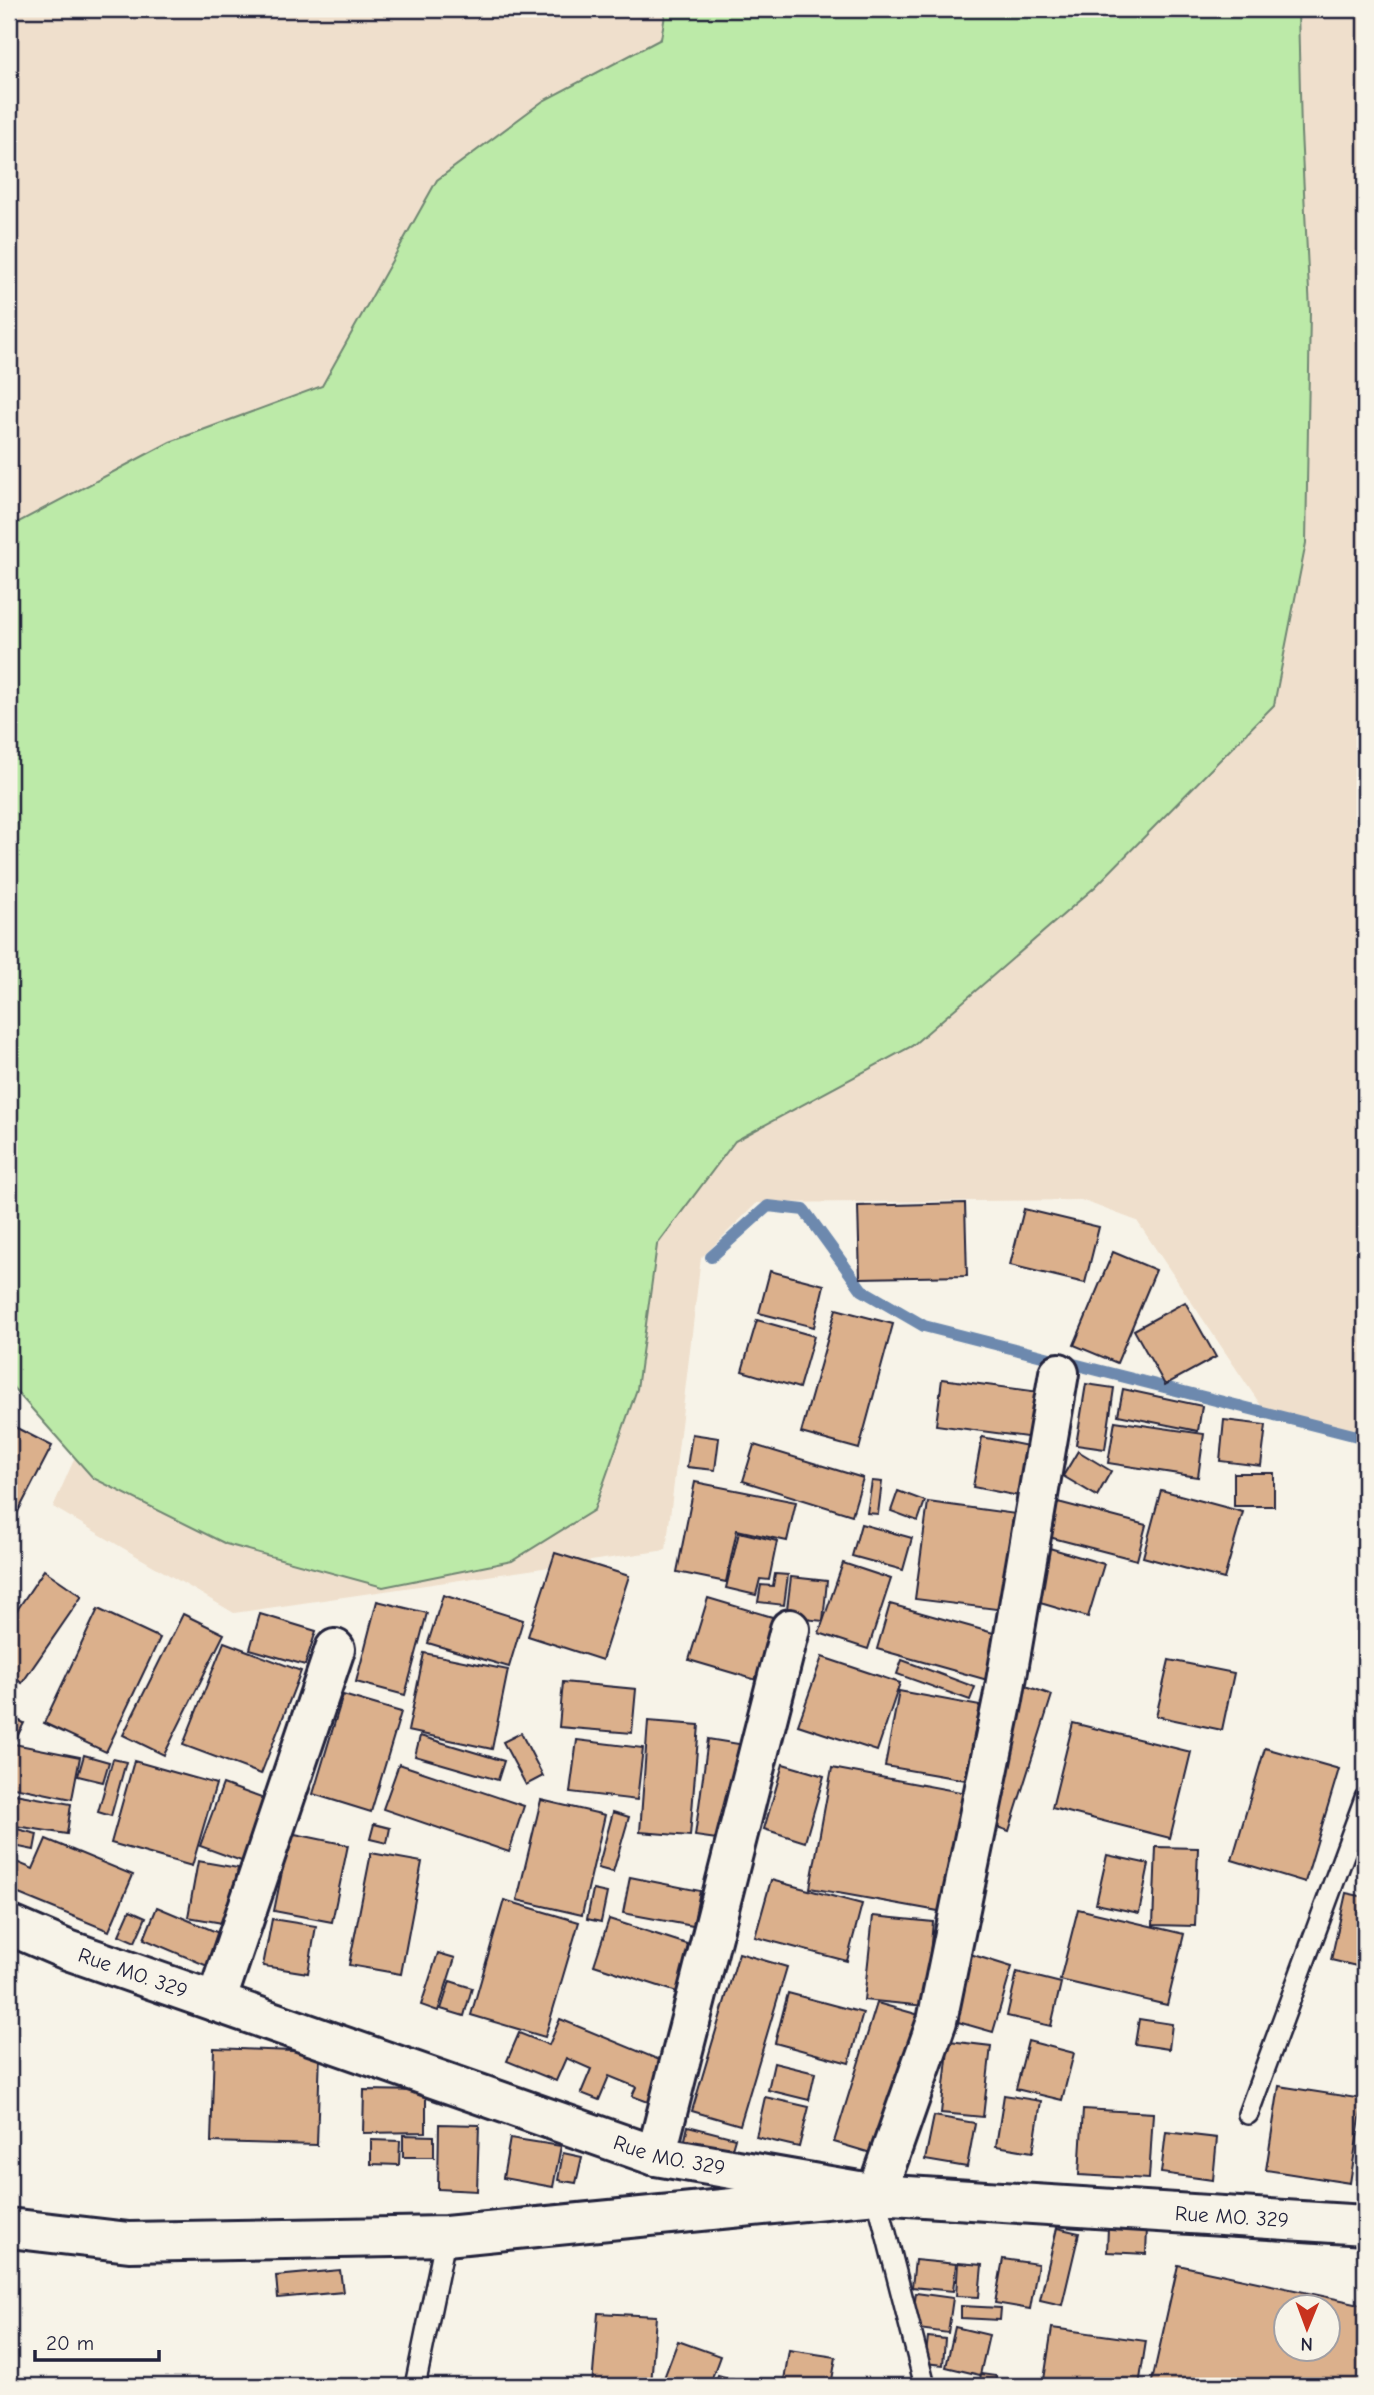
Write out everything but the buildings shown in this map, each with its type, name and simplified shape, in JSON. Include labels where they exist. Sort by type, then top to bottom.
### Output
[{"type":"street","points":[[9,2228],[130,2242],[446,2236],[876,2194],[937,2021],[1003,1699],[1059,1373]]},
{"type":"street","points":[[656,2155],[790,1629]]},
{"type":"street","points":[[216,2002],[335,1649]]},
{"type":"street","name":"Rue MO. 329","points":[[9,1926],[65,1949],[656,2155],[876,2194],[1365,2225]]},
{"type":"lane","points":[[1248,2115],[1365,1798]]},
{"type":"lane","points":[[876,2194],[925,2386]]},
{"type":"lane","points":[[415,2386],[446,2236]]},
{"type":"shaded area","points":[[9,9],[1365,9],[1365,1439],[1268,1416],[1137,1221],[1081,1200],[757,1203],[701,1258],[666,1550],[234,1613],[53,1507],[84,1437],[9,1381]]},
{"type":"green space","points":[[666,9],[1298,9],[1310,311],[1306,543],[1274,705],[1095,887],[912,1046],[735,1141],[657,1245],[637,1389],[594,1510],[512,1561],[383,1587],[226,1544],[93,1478],[9,1383],[9,527],[170,442],[322,386],[437,180],[543,101],[661,39]]},
{"type":"waterway","points":[[711,1257],[768,1206],[804,1210],[862,1290],[924,1326],[1365,1438]]}]
